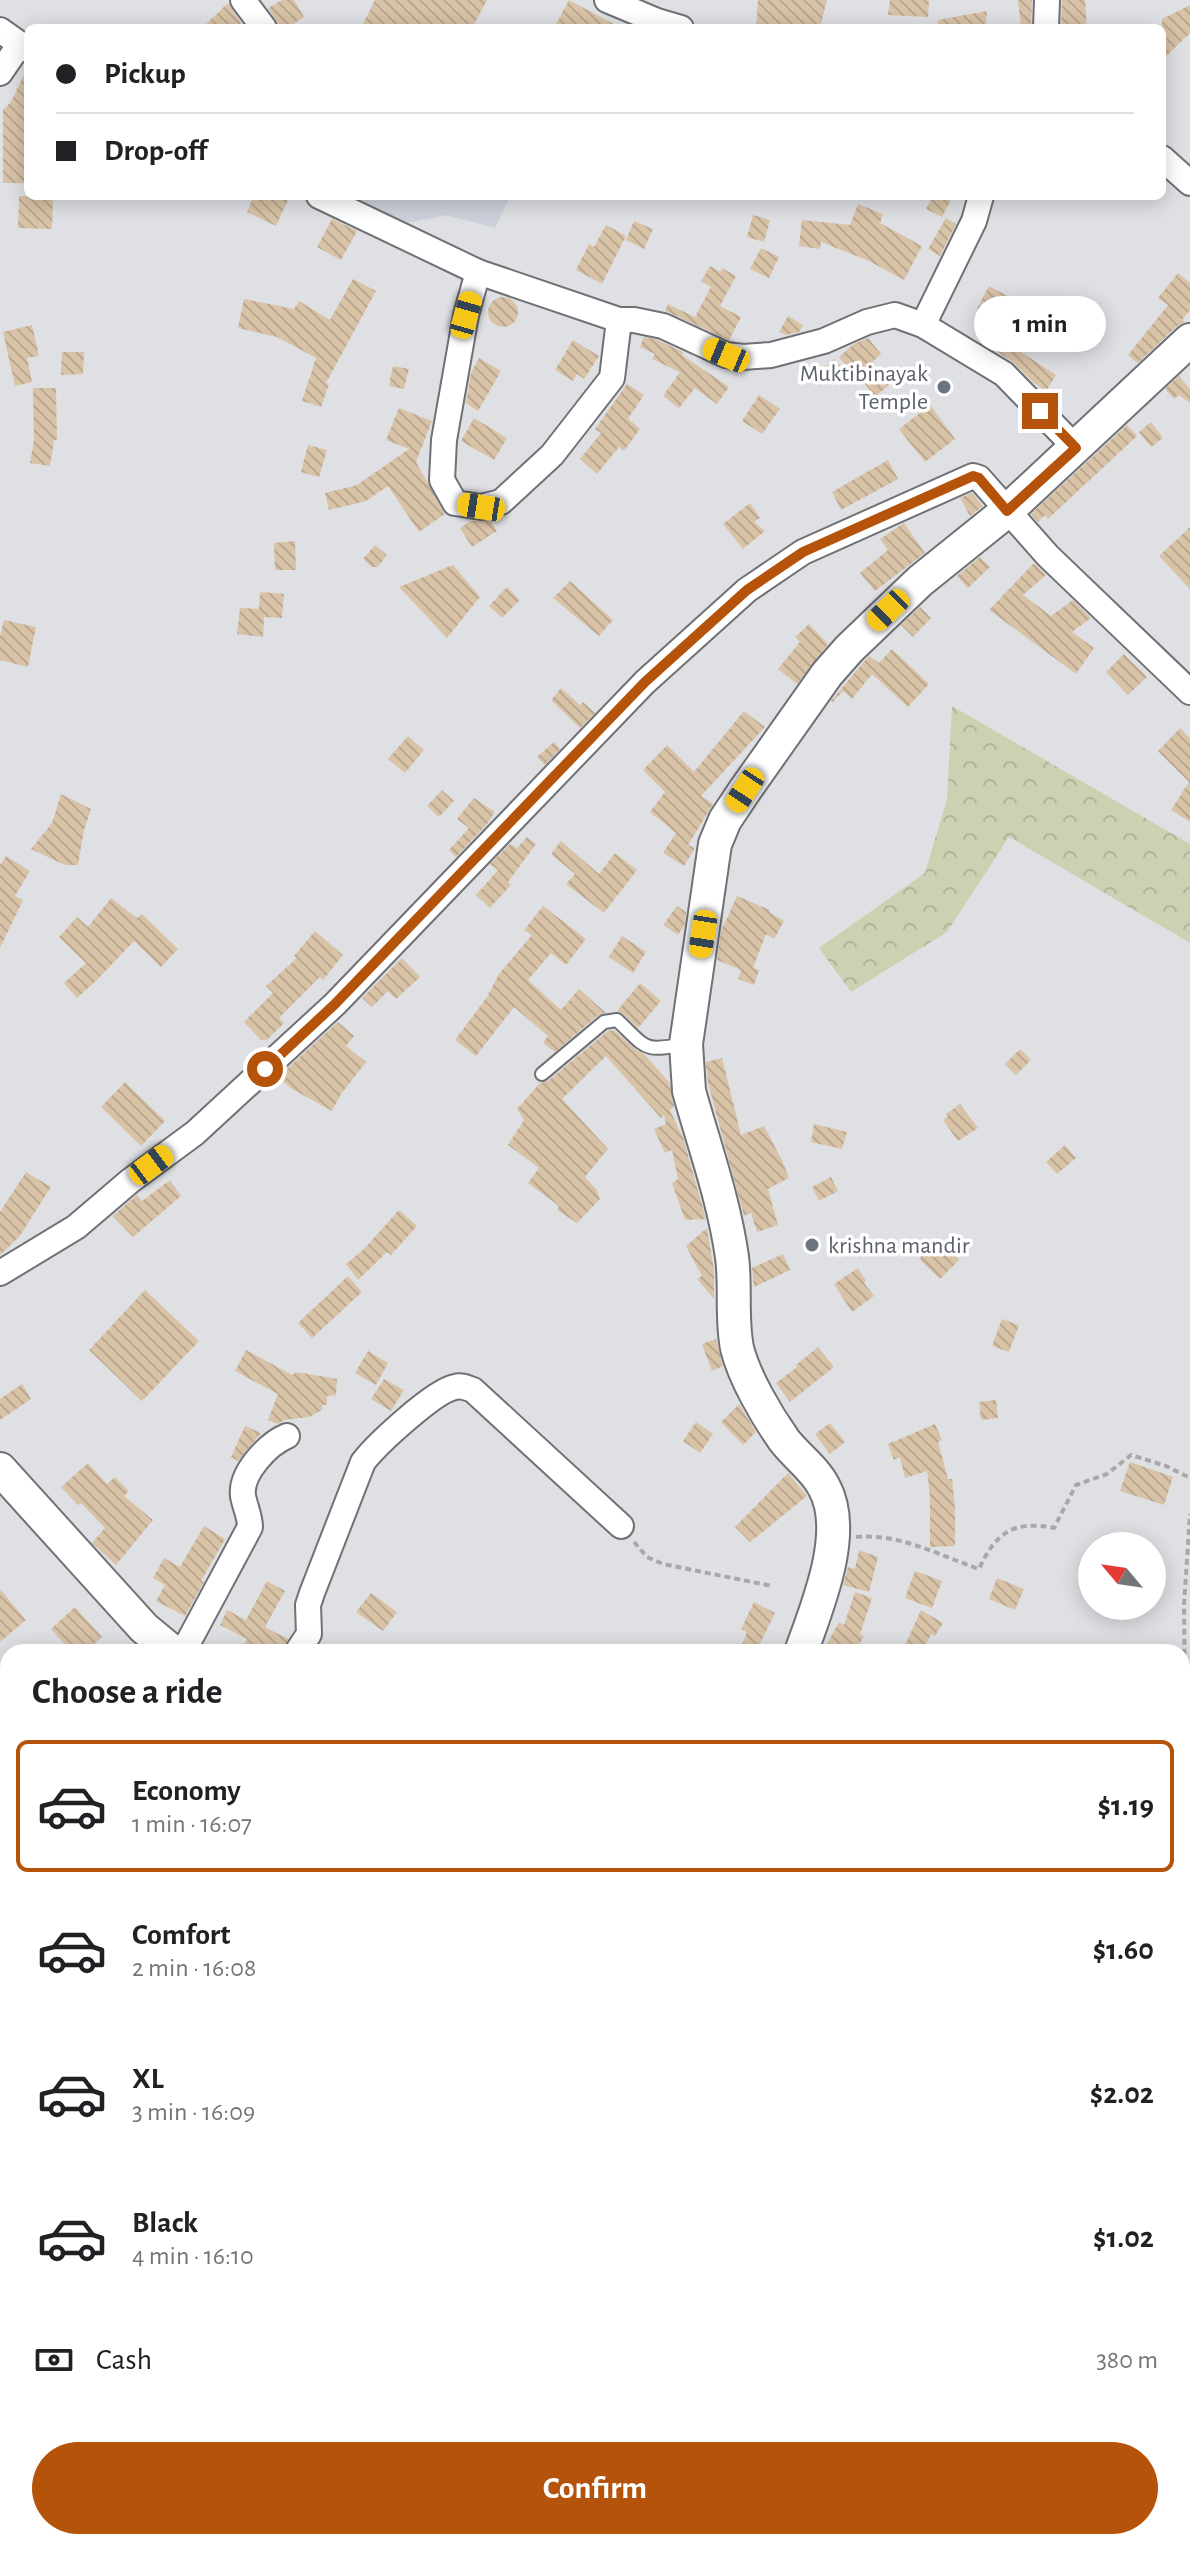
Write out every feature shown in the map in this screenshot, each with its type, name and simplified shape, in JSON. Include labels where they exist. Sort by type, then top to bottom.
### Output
[{"type":"street","points":[[243,0],[261,24]]},
{"type":"street","points":[[607,0],[667,24]]},
{"type":"street","points":[[1046,24],[1047,0]]},
{"type":"street","points":[[0,30],[24,47],[0,73]]},
{"type":"street","points":[[1166,162],[1190,183]]},
{"type":"street","points":[[327,200],[478,272],[619,320],[663,326],[726,355],[771,355],[824,341],[867,322],[895,315],[923,325],[1004,374],[1076,448]]},
{"type":"street","points":[[923,325],[974,221],[980,200]]},
{"type":"street","points":[[478,272],[466,315],[444,440],[442,480],[455,503],[481,507],[501,502],[552,455],[612,378],[619,320]]},
{"type":"street","points":[[804,1644],[827,1570],[833,1539],[830,1500],[824,1485],[785,1441],[757,1397],[738,1350],[731,1254],[719,1196],[689,1091],[686,1044],[714,853],[725,820],[827,674],[849,649],[920,581],[1007,511],[1190,340]]},
{"type":"street","points":[[0,1273],[76,1227],[206,1122],[335,1004],[645,682],[747,590],[803,552],[973,476],[979,478],[1048,556],[1190,692]]},
{"type":"street","points":[[302,1644],[309,1634],[308,1605],[312,1593],[363,1462],[372,1450],[424,1406],[454,1387],[473,1390],[621,1526]]},
{"type":"street","points":[[187,1644],[250,1527],[250,1515],[243,1497],[247,1476],[267,1448],[287,1436]]},
{"type":"street","points":[[0,1469],[144,1628],[163,1644]]},
{"type":"lane","points":[[542,1074],[604,1022],[617,1020],[647,1048],[686,1044]]},
{"type":"path","points":[[833,1539],[871,1535],[903,1539],[979,1569],[1001,1536],[1019,1525],[1037,1524],[1054,1528],[1076,1485],[1107,1474],[1131,1455],[1166,1466],[1190,1478]]},
{"type":"path","points":[[1184,1644],[1190,1514]]},
{"type":"path","points":[[621,1526],[647,1557],[663,1564],[772,1586]]},
{"type":"shaded area","points":[[339,200],[508,200],[495,228],[446,215],[398,225]]},
{"type":"green space","points":[[952,706],[1190,844],[1190,943],[1009,837],[947,932],[851,992],[819,948],[925,873],[947,799]]},
{"type":"building","points":[[282,0],[294,0],[304,17],[293,24],[278,24],[268,8]]},
{"type":"building","points":[[375,0],[487,0],[474,24],[363,24]]},
{"type":"building","points":[[569,0],[614,24],[556,24]]},
{"type":"building","points":[[758,0],[827,0],[821,24],[756,24]]},
{"type":"building","points":[[890,0],[929,0],[928,17],[888,15]]},
{"type":"building","points":[[1018,0],[1032,0],[1031,24],[1021,24]]},
{"type":"building","points":[[1062,0],[1085,0],[1087,24],[1061,24]]},
{"type":"building","points":[[228,3],[241,23],[240,24],[206,24]]},
{"type":"building","points":[[1190,5],[1190,33],[1166,56],[1166,24],[1162,24],[1162,19]]},
{"type":"building","points":[[987,11],[986,24],[938,24],[938,20]]},
{"type":"building","points":[[24,74],[24,183],[3,183],[3,110],[11,102]]},
{"type":"building","points":[[19,196],[24,196],[24,200],[53,200],[52,229],[18,228]]},
{"type":"building","points":[[252,200],[288,200],[276,226],[247,212]]},
{"type":"building","points":[[931,200],[951,200],[942,217],[926,209]]},
{"type":"building","points":[[858,204],[883,214],[880,223],[922,246],[904,280],[869,261],[821,242],[820,249],[799,246],[802,220],[850,225]]},
{"type":"building","points":[[753,215],[770,220],[764,242],[747,237]]},
{"type":"building","points":[[946,218],[956,224],[940,256],[928,249]]},
{"type":"building","points":[[332,219],[357,231],[341,260],[317,247]]},
{"type":"building","points":[[634,221],[653,229],[644,249],[626,240]]},
{"type":"building","points":[[606,225],[626,236],[602,284],[576,270],[589,244],[594,247]]},
{"type":"building","points":[[761,248],[779,257],[769,278],[750,269]]},
{"type":"building","points":[[710,266],[720,272],[722,268],[736,276],[720,306],[741,317],[729,340],[665,311],[668,304],[695,317],[711,287],[701,281]]},
{"type":"building","points":[[1178,273],[1190,283],[1190,310],[1182,320],[1185,322],[1138,363],[1128,355],[1168,305],[1158,298]]},
{"type":"building","points":[[353,279],[376,291],[326,383],[329,384],[321,407],[302,401],[316,358],[277,337],[238,328],[244,299],[294,309],[299,301],[330,320]]},
{"type":"building","points":[[989,286],[1015,300],[1003,323],[977,309]]},
{"type":"building","points":[[503,297],[514,301],[518,312],[514,323],[503,327],[492,323],[488,312],[492,301]]},
{"type":"building","points":[[788,316],[803,325],[799,332],[786,335],[779,332]]},
{"type":"building","points":[[32,325],[39,356],[27,358],[32,382],[15,386],[3,332]]},
{"type":"building","points":[[985,329],[993,334],[997,329],[1024,347],[1021,352],[1056,375],[1046,391],[1012,361],[978,340]]},
{"type":"building","points":[[644,337],[683,352],[682,355],[729,387],[717,404],[695,388],[679,408],[663,396],[680,372],[652,359],[655,354],[640,347]]},
{"type":"building","points":[[868,338],[881,354],[871,363],[889,385],[875,397],[839,357],[854,344]]},
{"type":"building","points":[[573,340],[599,356],[584,379],[577,374],[573,381],[555,370]]},
{"type":"building","points":[[62,352],[84,352],[83,374],[61,375]]},
{"type":"building","points":[[479,358],[501,371],[478,411],[466,403],[471,373]]},
{"type":"building","points":[[834,359],[845,370],[829,385],[818,374]]},
{"type":"building","points":[[393,366],[409,369],[404,389],[389,386]]},
{"type":"building","points":[[1179,376],[1190,389],[1190,403],[1179,395],[1174,399],[1165,389]]},
{"type":"building","points":[[627,384],[644,395],[628,419],[640,429],[624,451],[619,447],[597,474],[580,459],[601,433],[595,429]]},
{"type":"building","points":[[33,388],[56,388],[57,440],[54,440],[50,466],[30,463],[34,440]]},
{"type":"building","points":[[759,395],[780,409],[762,434],[742,421]]},
{"type":"building","points":[[930,405],[955,439],[925,462],[899,429]]},
{"type":"building","points":[[399,408],[432,421],[416,462],[445,514],[419,532],[388,486],[366,501],[329,510],[325,493],[357,485],[409,449],[386,440]]},
{"type":"building","points":[[474,418],[507,438],[494,460],[461,441]]},
{"type":"building","points":[[1151,422],[1163,438],[1151,447],[1139,432]]},
{"type":"building","points":[[1127,425],[1137,436],[1048,519],[1045,515],[1038,522],[1031,514]]},
{"type":"building","points":[[308,445],[327,450],[319,477],[301,472]]},
{"type":"building","points":[[888,460],[898,479],[841,510],[832,492]]},
{"type":"building","points":[[972,493],[983,506],[970,516],[960,498]]},
{"type":"building","points":[[750,503],[760,518],[754,522],[765,531],[743,549],[723,524]]},
{"type":"building","points":[[490,520],[497,531],[472,547],[460,528],[471,521]]},
{"type":"building","points":[[904,523],[925,553],[875,591],[860,573],[888,550],[880,539]]},
{"type":"building","points":[[1190,527],[1190,589],[1159,556]]},
{"type":"building","points":[[295,541],[296,570],[275,570],[274,543]]},
{"type":"building","points":[[375,545],[387,555],[378,567],[372,567],[363,559]]},
{"type":"building","points":[[980,557],[990,567],[968,588],[957,576]]},
{"type":"building","points":[[1034,563],[1046,575],[1023,595],[1051,616],[1073,600],[1091,618],[1072,632],[1094,648],[1076,674],[989,610]]},
{"type":"building","points":[[453,565],[480,597],[447,638],[399,587]]},
{"type":"building","points":[[570,581],[613,620],[599,636],[553,598]]},
{"type":"building","points":[[507,587],[520,600],[502,618],[489,606]]},
{"type":"building","points":[[260,592],[284,594],[282,618],[264,617],[263,637],[237,634],[240,608],[259,609]]},
{"type":"building","points":[[920,607],[931,618],[913,637],[901,625]]},
{"type":"building","points":[[4,620],[36,627],[28,667],[0,660]]},
{"type":"building","points":[[809,624],[828,644],[797,684],[778,669],[800,642],[795,637]]},
{"type":"building","points":[[892,649],[929,684],[908,707],[872,674],[852,699],[843,691],[831,701],[869,656],[879,663]]},
{"type":"building","points":[[1124,654],[1147,677],[1128,695],[1106,672]]},
{"type":"building","points":[[561,688],[580,705],[583,702],[595,713],[580,728],[551,700]]},
{"type":"building","points":[[744,711],[765,727],[701,796],[713,804],[688,845],[695,848],[684,866],[663,853],[676,833],[650,812],[665,792],[643,770],[667,745],[694,772]]},
{"type":"building","points":[[1180,728],[1190,738],[1190,822],[1171,810],[1189,782],[1158,751]]},
{"type":"building","points":[[408,736],[424,750],[405,773],[388,759]]},
{"type":"building","points":[[554,742],[560,749],[545,765],[537,757]]},
{"type":"building","points":[[442,790],[454,801],[439,817],[427,806]]},
{"type":"building","points":[[61,794],[91,809],[78,865],[65,865],[31,849],[52,823]]},
{"type":"building","points":[[474,798],[495,812],[456,857],[449,850],[469,828],[457,819]]},
{"type":"building","points":[[527,837],[536,844],[508,882],[511,885],[490,908],[476,895],[498,870],[490,864],[510,844],[517,848]]},
{"type":"building","points":[[561,841],[599,874],[615,853],[637,870],[604,913],[566,884],[575,874],[551,854]]},
{"type":"building","points":[[6,856],[30,871],[15,896],[23,900],[0,948],[0,865]]},
{"type":"building","points":[[737,896],[770,910],[784,921],[774,939],[766,934],[753,968],[759,970],[754,985],[738,979],[741,970],[717,960],[721,932]]},
{"type":"building","points":[[111,898],[137,918],[142,914],[178,949],[161,967],[134,941],[77,998],[64,983],[86,963],[59,937],[77,917],[88,927]]},
{"type":"building","points":[[543,906],[586,939],[566,965],[551,953],[528,980],[561,1010],[579,989],[606,1013],[598,1015],[555,1052],[543,1043],[548,1036],[514,1007],[476,1056],[455,1040],[487,997],[499,974],[532,935],[524,930]]},
{"type":"building","points":[[677,906],[686,912],[684,926],[678,935],[663,925]]},
{"type":"building","points":[[315,931],[343,955],[323,980],[320,977],[279,1018],[284,1023],[267,1040],[261,1040],[244,1022],[273,993],[266,986],[297,958],[294,956]]},
{"type":"building","points":[[622,936],[646,952],[633,973],[609,957]]},
{"type":"building","points":[[402,958],[420,977],[396,999],[388,991],[372,1007],[362,998]]},
{"type":"building","points":[[640,983],[661,1001],[638,1028],[617,1011]]},
{"type":"building","points":[[338,1022],[354,1036],[346,1046],[366,1062],[332,1111],[292,1089],[278,1077]]},
{"type":"building","points":[[614,1030],[645,1055],[669,1082],[674,1106],[670,1110],[683,1138],[706,1219],[685,1220],[672,1183],[678,1179],[672,1150],[665,1153],[654,1129],[666,1124],[664,1115],[661,1118],[606,1056],[562,1099],[608,1149],[585,1177],[600,1199],[577,1223],[557,1210],[559,1206],[528,1183],[539,1168],[508,1145],[524,1120],[517,1109],[540,1083],[548,1081],[608,1031]]},
{"type":"building","points":[[1020,1049],[1031,1060],[1016,1075],[1005,1064]]},
{"type":"building","points":[[722,1058],[741,1135],[764,1126],[789,1178],[768,1189],[778,1225],[757,1232],[751,1213],[744,1216],[708,1083],[706,1062]]},
{"type":"building","points":[[125,1082],[165,1121],[141,1146],[101,1107]]},
{"type":"building","points":[[960,1104],[978,1128],[958,1141],[943,1120]]},
{"type":"building","points":[[814,1124],[847,1132],[842,1149],[811,1142]]},
{"type":"building","points":[[1065,1145],[1076,1158],[1057,1174],[1046,1162]]},
{"type":"building","points":[[26,1172],[51,1187],[19,1237],[0,1255],[0,1212]]},
{"type":"building","points":[[831,1177],[838,1191],[819,1201],[812,1187]]},
{"type":"building","points":[[170,1180],[181,1196],[133,1237],[113,1216],[137,1195],[142,1201]]},
{"type":"building","points":[[399,1210],[417,1226],[391,1255],[387,1252],[358,1280],[346,1264]]},
{"type":"building","points":[[707,1228],[714,1270],[714,1299],[697,1279],[702,1276],[686,1246]]},
{"type":"building","points":[[939,1239],[959,1260],[940,1279],[919,1259]]},
{"type":"building","points":[[783,1254],[790,1270],[754,1287],[752,1268]]},
{"type":"building","points":[[858,1268],[874,1296],[852,1312],[834,1284]]},
{"type":"building","points":[[348,1276],[362,1292],[312,1338],[298,1323]]},
{"type":"building","points":[[145,1290],[199,1341],[142,1401],[89,1350]]},
{"type":"building","points":[[1002,1319],[1019,1325],[1009,1352],[992,1346]]},
{"type":"building","points":[[716,1339],[723,1366],[712,1371],[702,1344]]},
{"type":"building","points":[[818,1347],[834,1367],[790,1402],[776,1383]]},
{"type":"building","points":[[246,1350],[292,1375],[296,1372],[337,1379],[336,1395],[327,1396],[327,1405],[322,1405],[322,1410],[309,1417],[284,1420],[278,1424],[268,1420],[278,1394],[235,1371]]},
{"type":"building","points":[[368,1351],[388,1363],[376,1385],[355,1373]]},
{"type":"building","points":[[384,1379],[404,1390],[391,1411],[371,1399]]},
{"type":"building","points":[[22,1384],[31,1399],[0,1420],[0,1399]]},
{"type":"building","points":[[996,1400],[998,1418],[981,1420],[979,1402]]},
{"type":"building","points":[[739,1404],[756,1432],[743,1445],[721,1422]]},
{"type":"building","points":[[696,1422],[713,1434],[700,1453],[683,1441]]},
{"type":"building","points":[[830,1423],[845,1442],[830,1454],[815,1434]]},
{"type":"building","points":[[935,1424],[942,1440],[938,1442],[948,1479],[952,1479],[955,1546],[930,1547],[927,1471],[905,1478],[900,1457],[894,1460],[888,1444]]},
{"type":"building","points":[[245,1426],[261,1433],[238,1461],[231,1457]]},
{"type":"building","points":[[1130,1462],[1173,1477],[1164,1505],[1120,1491]]},
{"type":"building","points":[[88,1463],[107,1484],[115,1477],[129,1491],[124,1496],[153,1520],[116,1565],[92,1543],[105,1528],[61,1487]]},
{"type":"building","points":[[788,1473],[807,1496],[750,1542],[735,1527]]},
{"type":"building","points":[[204,1526],[225,1539],[185,1616],[156,1601],[165,1585],[153,1578],[164,1558],[180,1567]]},
{"type":"building","points":[[859,1550],[878,1557],[869,1592],[843,1585],[848,1567],[855,1569]]},
{"type":"building","points":[[915,1571],[942,1581],[932,1608],[905,1598]]},
{"type":"building","points":[[997,1578],[1024,1589],[1015,1610],[989,1599]]},
{"type":"building","points":[[267,1581],[285,1591],[265,1627],[288,1639],[286,1644],[244,1644],[247,1639],[220,1625],[227,1610],[246,1620]]},
{"type":"building","points":[[0,1589],[26,1620],[0,1642]]},
{"type":"building","points":[[855,1592],[872,1598],[860,1644],[827,1644],[839,1622],[844,1625]]},
{"type":"building","points":[[371,1593],[397,1612],[383,1631],[356,1612]]},
{"type":"building","points":[[754,1602],[775,1613],[760,1644],[742,1644],[747,1632],[741,1629]]},
{"type":"building","points":[[75,1607],[102,1637],[94,1644],[65,1644],[51,1629]]},
{"type":"building","points":[[921,1610],[943,1623],[935,1636],[931,1634],[926,1644],[906,1644]]},
{"type":"place","name":"Muktibinayak Temple","points":[[944,387]]},
{"type":"place","name":"krishna mandir","points":[[812,1245]]},
{"type":"route","points":[[265,1069],[335,1004],[645,682],[747,590],[803,552],[973,476],[979,478],[1007,511],[1076,448],[1040,411]]}]
